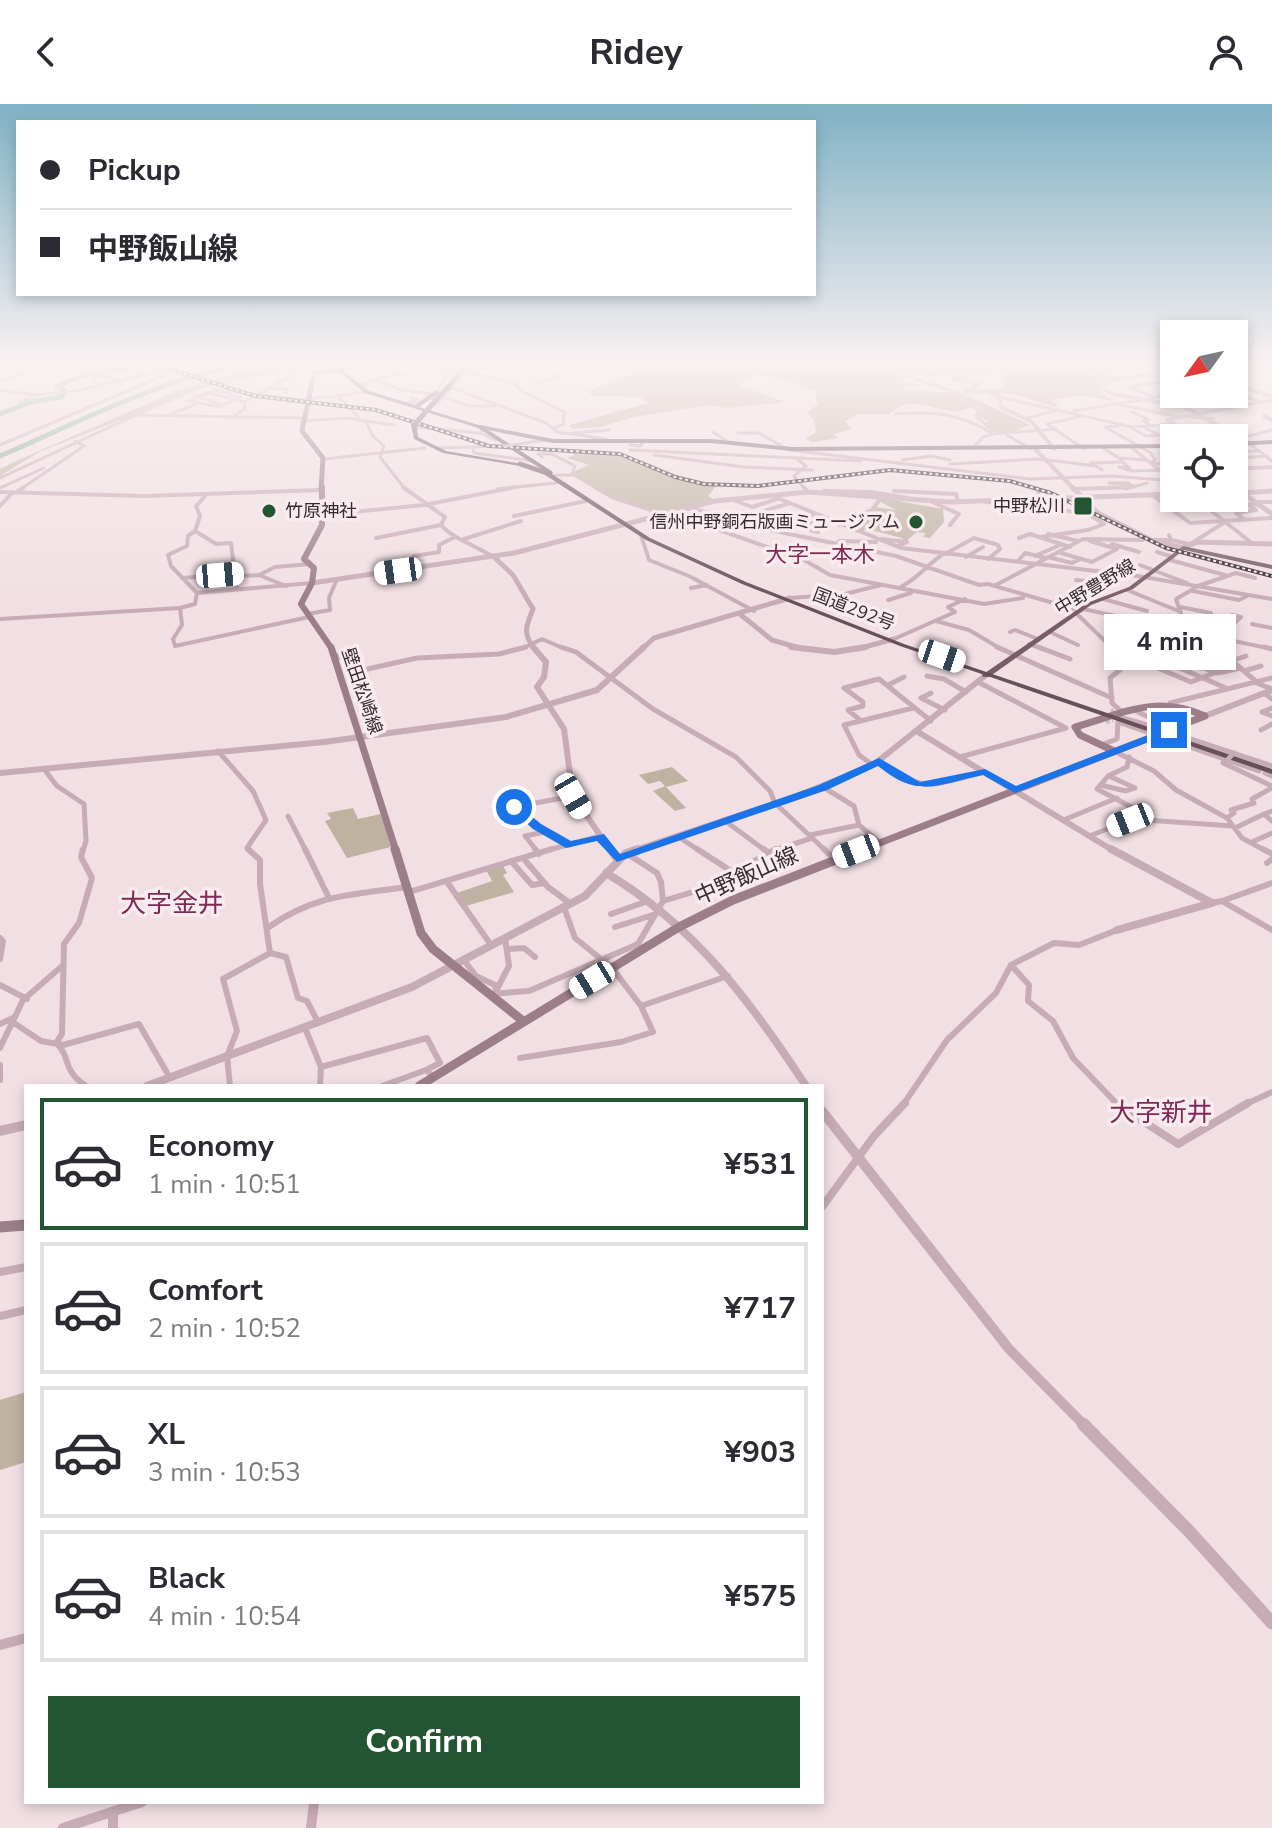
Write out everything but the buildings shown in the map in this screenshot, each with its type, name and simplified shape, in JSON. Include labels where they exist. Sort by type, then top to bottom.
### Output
[{"type":"highway","name":"国道292号","points":[[422,441],[436,450],[527,462],[627,525],[683,554],[788,599]]},
{"type":"highway","points":[[502,441],[556,483],[592,504]]},
{"type":"highway","points":[[527,462],[555,475],[592,504]]},
{"type":"highway","name":"国道292号","points":[[627,525],[660,545],[892,640],[1116,715],[1269,771]]},
{"type":"main road","points":[[308,616],[301,599],[312,583],[314,568],[304,559],[320,533],[324,459],[309,441]]},
{"type":"main road","points":[[686,441],[785,449],[921,446],[1084,449],[1160,445]]},
{"type":"main road","points":[[1249,443],[1272,442]]},
{"type":"main road","points":[[1188,545],[1272,567]]},
{"type":"main road","name":"中野豊野線","points":[[988,674],[1014,653],[1080,612],[1127,590],[1188,545]]},
{"type":"main road","name":"壁田松崎線","points":[[308,616],[336,655],[425,942],[523,1021]]},
{"type":"main road","points":[[1070,729],[1170,703],[1205,716]]},
{"type":"main road","name":"中野飯山線","points":[[421,1084],[430,1074],[679,927],[733,900],[1205,716]]},
{"type":"main road","points":[[1070,729],[1114,751]]},
{"type":"main road","points":[[0,1227],[24,1225]]},
{"type":"street","points":[[0,478],[74,441]]},
{"type":"street","points":[[0,490],[84,446],[76,441]]},
{"type":"street","points":[[379,441],[384,446],[381,454],[391,479],[445,517],[441,525]]},
{"type":"street","points":[[436,448],[514,448],[539,441]]},
{"type":"street","points":[[621,441],[630,450],[740,469],[813,470]]},
{"type":"street","points":[[773,441],[785,449],[869,460],[951,462],[1045,459],[1102,470]]},
{"type":"street","points":[[974,447],[979,441]]},
{"type":"street","points":[[994,586],[1092,536],[1104,524],[1045,459],[1018,441]]},
{"type":"street","points":[[1047,441],[1054,449]]},
{"type":"street","points":[[1073,441],[1084,449]]},
{"type":"street","points":[[1132,441],[1151,453],[1155,460],[1150,462]]},
{"type":"street","points":[[730,443],[731,453]]},
{"type":"street","points":[[1248,467],[1272,464],[1268,456],[1249,443]]},
{"type":"street","points":[[921,446],[917,451],[923,456]]},
{"type":"street","points":[[1131,447],[1160,470]]},
{"type":"street","points":[[324,459],[425,448]]},
{"type":"street","points":[[473,448],[474,453],[527,462]]},
{"type":"street","points":[[1103,448],[1132,471]]},
{"type":"street","points":[[630,450],[869,460]]},
{"type":"street","points":[[578,454],[592,451],[612,459]]},
{"type":"street","points":[[1248,452],[1259,451]]},
{"type":"street","points":[[542,457],[538,454],[552,454],[575,466],[570,471],[573,475]]},
{"type":"street","points":[[899,462],[923,456],[1030,479],[1124,477],[1151,481]]},
{"type":"street","points":[[1248,457],[1268,456]]},
{"type":"street","points":[[740,469],[745,457]]},
{"type":"street","points":[[796,459],[806,464],[834,460]]},
{"type":"street","points":[[1074,463],[1120,460],[1160,462]]},
{"type":"street","points":[[1074,463],[1083,471]]},
{"type":"street","points":[[806,464],[794,476],[808,492]]},
{"type":"street","points":[[0,506],[50,466]]},
{"type":"street","points":[[1127,467],[1119,467],[1132,471],[1160,470]]},
{"type":"street","points":[[555,475],[573,475],[612,497],[715,526],[761,547],[804,560],[830,575],[984,604],[1028,597]]},
{"type":"street","points":[[1124,477],[1160,501]]},
{"type":"street","points":[[1073,489],[1160,481]]},
{"type":"street","points":[[322,515],[424,505],[468,498],[497,489],[556,483]]},
{"type":"street","points":[[0,490],[206,495],[321,490]]},
{"type":"street","points":[[1037,499],[1039,491]]},
{"type":"street","points":[[1248,493],[1272,491]]},
{"type":"street","points":[[197,593],[237,587],[312,583],[493,557],[627,525],[680,508],[731,499],[817,492],[956,494],[958,502]]},
{"type":"street","points":[[197,593],[171,566],[168,555],[183,549],[188,536],[195,531],[201,513],[196,506],[206,495]]},
{"type":"street","points":[[770,495],[838,525],[899,547],[1103,575],[1144,577],[1239,600]]},
{"type":"street","points":[[880,495],[958,502],[1160,495]]},
{"type":"street","points":[[801,518],[818,532],[872,510],[880,495]]},
{"type":"street","points":[[1248,497],[1272,516]]},
{"type":"street","points":[[731,499],[752,507],[778,499]]},
{"type":"street","points":[[930,501],[959,514],[950,525]]},
{"type":"street","points":[[984,501],[1098,515],[1154,540],[1188,545],[1272,544]]},
{"type":"street","points":[[1043,506],[1069,502]]},
{"type":"street","points":[[1248,505],[1272,502]]},
{"type":"street","points":[[743,518],[790,503]]},
{"type":"street","points":[[514,516],[592,504]]},
{"type":"street","points":[[680,508],[743,518],[760,527]]},
{"type":"street","points":[[747,511],[754,514]]},
{"type":"street","points":[[1175,512],[1190,523],[1272,516]]},
{"type":"street","points":[[1213,512],[1253,544]]},
{"type":"street","points":[[1243,512],[1236,513],[1245,520]]},
{"type":"street","points":[[816,514],[785,523],[812,528],[855,550],[896,556],[979,585],[994,586],[1080,612],[1272,649]]},
{"type":"street","points":[[812,528],[825,518]]},
{"type":"street","points":[[462,539],[521,521]]},
{"type":"street","points":[[1188,545],[1224,521]]},
{"type":"street","points":[[715,526],[760,527],[788,532],[831,522]]},
{"type":"street","points":[[441,525],[455,537],[472,542],[493,557],[513,575],[529,601],[533,609],[525,629],[526,639],[546,662],[544,677],[537,687],[564,729],[573,796],[617,859]]},
{"type":"street","points":[[376,538],[441,525]]},
{"type":"street","points":[[788,532],[802,527]]},
{"type":"street","points":[[195,531],[216,544],[231,543],[239,575],[235,582],[237,587]]},
{"type":"street","points":[[1019,538],[1030,534],[1080,540],[1117,549],[1092,562],[1058,553]]},
{"type":"street","points":[[641,535],[649,560],[707,585],[754,611]]},
{"type":"street","points":[[1035,544],[1045,537],[1092,536],[1143,540]]},
{"type":"street","points":[[414,556],[439,552],[439,545],[455,537]]},
{"type":"street","points":[[1045,537],[1070,547]]},
{"type":"street","points":[[872,538],[907,542],[899,547]]},
{"type":"street","points":[[899,588],[919,578],[928,566],[944,554],[974,538],[998,545],[1000,549],[988,559]]},
{"type":"street","points":[[1154,540],[1170,538],[1188,545]]},
{"type":"street","points":[[1109,539],[1105,541],[1139,552]]},
{"type":"street","points":[[835,541],[881,542]]},
{"type":"street","points":[[1035,556],[1061,544]]},
{"type":"street","points":[[647,548],[660,545]]},
{"type":"street","points":[[896,556],[902,553],[899,547]]},
{"type":"street","points":[[966,557],[983,547]]},
{"type":"street","points":[[1157,552],[1225,575]]},
{"type":"street","points":[[1018,562],[1025,553],[1072,563],[1078,560],[1075,558]]},
{"type":"street","points":[[1172,558],[1188,562]]},
{"type":"street","points":[[259,575],[275,567],[310,564]]},
{"type":"street","points":[[1140,565],[1195,589],[1267,600]]},
{"type":"street","points":[[1255,578],[1236,573],[1225,575],[1176,599],[1188,629],[1234,660],[1269,691],[1272,699]]},
{"type":"street","points":[[1076,580],[1106,583],[1117,574]]},
{"type":"street","points":[[182,578],[259,575],[286,586]]},
{"type":"street","points":[[180,608],[182,625],[173,639],[175,646],[330,610],[329,598],[337,579]]},
{"type":"street","points":[[691,588],[707,585]]},
{"type":"street","points":[[0,773],[361,737],[506,717],[584,696],[612,679],[654,638],[788,599],[845,594],[881,585]]},
{"type":"street","points":[[1238,587],[1240,594]]},
{"type":"street","points":[[1127,590],[1180,610],[1211,613]]},
{"type":"street","points":[[888,600],[915,591]]},
{"type":"street","points":[[0,619],[180,608],[195,604],[197,593]]},
{"type":"street","points":[[1233,605],[1249,595]]},
{"type":"street","points":[[741,615],[759,632],[793,648],[862,651],[955,612],[948,607],[965,599]]},
{"type":"street","points":[[1103,599],[1147,611]]},
{"type":"street","points":[[1080,612],[1100,630],[1110,648],[1123,656]]},
{"type":"street","points":[[1184,621],[1226,631],[1241,617],[1232,615]]},
{"type":"street","points":[[936,621],[969,630],[985,642],[1112,698]]},
{"type":"street","points":[[1143,632],[1137,631],[1148,623]]},
{"type":"street","points":[[1252,624],[1272,628]]},
{"type":"street","points":[[1010,632],[1015,630],[1038,639]]},
{"type":"street","points":[[1104,639],[1127,631]]},
{"type":"street","points":[[1050,632],[1078,645]]},
{"type":"street","points":[[1193,635],[1146,663],[1191,682],[1214,673],[1261,666]]},
{"type":"street","points":[[1110,648],[1136,638]]},
{"type":"street","points":[[533,645],[536,639],[548,639],[562,650],[576,652],[653,709],[736,757],[770,791],[775,803],[834,859]]},
{"type":"street","points":[[1127,642],[1227,688]]},
{"type":"street","points":[[1029,644],[1070,659]]},
{"type":"street","points":[[336,655],[363,670],[419,657],[485,656],[533,645]]},
{"type":"street","points":[[1123,656],[1139,649],[1165,654]]},
{"type":"street","points":[[1202,657],[1209,652],[1222,651]]},
{"type":"street","points":[[1123,656],[1121,669],[1110,678],[1116,715],[1234,753],[1269,771]]},
{"type":"street","points":[[1234,660],[1246,656]]},
{"type":"street","points":[[1177,667],[1188,662],[1214,673]]},
{"type":"street","points":[[156,1084],[395,995],[585,896],[626,853],[823,787],[876,763],[988,674]]},
{"type":"street","points":[[927,676],[944,679],[966,692]]},
{"type":"street","points":[[888,685],[904,677]]},
{"type":"street","points":[[1170,703],[1272,678]]},
{"type":"street","points":[[861,721],[848,710],[863,706],[863,702],[844,688],[879,679],[931,721]]},
{"type":"street","points":[[978,682],[1070,729]]},
{"type":"street","points":[[1205,716],[1269,691]]},
{"type":"street","points":[[931,693],[921,698],[945,710]]},
{"type":"street","points":[[913,708],[844,725],[859,755],[904,780],[924,786],[985,772]]},
{"type":"street","points":[[1272,708],[1262,712],[1272,716]]},
{"type":"street","points":[[1134,710],[1173,731]]},
{"type":"street","points":[[1101,745],[1117,739],[1118,722],[1269,771]]},
{"type":"street","points":[[1261,730],[1272,724]]},
{"type":"street","points":[[960,757],[1070,729]]},
{"type":"street","points":[[918,732],[1144,869],[1212,903]]},
{"type":"street","points":[[218,751],[253,791],[266,820],[247,848],[260,860],[257,884],[269,927],[270,953]]},
{"type":"street","points":[[1114,751],[1154,771],[1176,790],[1194,797],[1227,818],[1242,838],[1252,842],[1270,859]]},
{"type":"street","points":[[1234,753],[1223,763],[1272,787]]},
{"type":"street","points":[[1129,757],[1127,767],[1108,776],[1097,789],[1141,812],[1136,814],[1145,820]]},
{"type":"street","points":[[44,769],[57,786],[84,804],[86,841],[81,857],[92,878],[79,923],[64,944],[61,967],[65,975],[62,1034],[56,1043]]},
{"type":"street","points":[[1100,785],[1126,791],[1135,788],[1108,776]]},
{"type":"street","points":[[823,787],[854,806],[859,825],[879,842]]},
{"type":"street","points":[[1227,818],[1234,813],[1231,810],[1254,803],[1252,799],[1272,787]]},
{"type":"street","points":[[570,845],[545,832],[514,807],[573,796]]},
{"type":"street","points":[[1066,819],[1117,798]]},
{"type":"street","points":[[1092,835],[1130,820],[1234,827],[1272,811]]},
{"type":"street","points":[[1264,814],[1272,821]]},
{"type":"street","points":[[288,816],[329,898]]},
{"type":"street","points":[[724,820],[769,853]]},
{"type":"street","points":[[615,927],[703,889],[769,853],[811,836],[859,825]]},
{"type":"street","points":[[539,854],[525,836],[545,832]]},
{"type":"street","points":[[1252,842],[1272,833]]},
{"type":"street","points":[[269,927],[297,907],[329,898],[447,882],[453,876],[600,836]]},
{"type":"street","points":[[677,836],[734,873]]},
{"type":"street","points":[[492,993],[501,995],[529,991],[638,944],[659,908],[657,873],[626,853]]},
{"type":"street","points":[[520,1058],[548,1050],[612,1044],[653,1032],[641,1006],[612,968],[575,938],[568,905],[523,858]]},
{"type":"street","points":[[511,861],[532,885],[545,883]]},
{"type":"street","points":[[606,873],[659,908],[728,976],[749,1001],[805,1084]]},
{"type":"street","points":[[447,882],[491,945]]},
{"type":"street","points":[[824,1205],[860,1160],[874,1136],[913,1095],[947,1040],[996,993],[1011,965],[1054,943],[1079,945],[1117,930],[1222,901],[1272,883]]},
{"type":"street","points":[[611,914],[648,901]]},
{"type":"street","points":[[1222,901],[1272,930]]},
{"type":"street","points":[[0,938],[3,941],[0,959]]},
{"type":"street","points":[[492,993],[509,969],[510,949],[505,938]]},
{"type":"street","points":[[510,949],[524,948],[535,957]]},
{"type":"street","points":[[230,1084],[227,1056],[237,1031],[231,1013],[233,994],[223,979],[270,953],[286,957],[298,998],[307,1001],[318,1022]]},
{"type":"street","points":[[463,959],[476,976],[495,985],[492,993]]},
{"type":"street","points":[[1011,965],[1029,985],[1028,1001],[1053,1021],[1073,1058],[1116,1104],[1178,1144],[1232,1111],[1265,1098],[1272,1092]]},
{"type":"street","points":[[0,1048],[27,999],[41,981],[61,967]]},
{"type":"street","points":[[641,1006],[728,976]]},
{"type":"street","points":[[0,985],[2,989],[27,999]]},
{"type":"street","points":[[15,1020],[42,1041],[56,1043],[96,1039],[139,1024],[170,1078]]},
{"type":"street","points":[[0,1024],[15,1020]]},
{"type":"street","points":[[305,1028],[321,1067],[320,1084]]},
{"type":"street","points":[[321,1067],[427,1038],[440,1063],[430,1074],[390,1084]]},
{"type":"street","points":[[56,1043],[61,1047],[70,1075],[83,1084]]},
{"type":"street","points":[[0,1065],[0,1080]]},
{"type":"street","points":[[1265,1098],[1272,1104]]},
{"type":"street","points":[[824,1119],[1009,1349],[1188,1530],[1272,1623]]},
{"type":"street","points":[[0,1131],[24,1125]]},
{"type":"street","points":[[0,1272],[24,1267]]},
{"type":"street","points":[[0,1316],[24,1310]]},
{"type":"street","points":[[0,1645],[24,1639]]},
{"type":"street","points":[[311,1828],[314,1804]]},
{"type":"street","points":[[63,1828],[118,1808]]},
{"type":"street","points":[[113,1828],[118,1808]]},
{"type":"shaded area","points":[[61,441],[66,441],[41,451],[0,476],[0,469]]},
{"type":"shaded area","points":[[565,450],[625,456],[693,481],[716,486],[708,496],[714,500],[663,514],[612,497],[571,473],[589,465],[567,458],[575,455]]},
{"type":"shaded area","points":[[881,498],[943,509],[944,522],[930,538],[923,537],[926,533],[917,532],[905,542],[902,538],[867,529],[859,533],[839,525],[874,507],[896,510],[879,501]]},
{"type":"shaded area","points":[[672,767],[688,781],[666,787],[686,808],[675,811],[653,791],[665,786],[660,781],[648,784],[639,775]]},
{"type":"shaded area","points":[[353,808],[358,819],[381,814],[391,847],[347,858],[325,821],[331,819],[327,813]]},
{"type":"shaded area","points":[[502,864],[507,873],[503,875],[514,892],[462,907],[454,894],[492,881],[485,868]]},
{"type":"shaded area","points":[[24,1393],[24,1463],[0,1470],[0,1400]]},
{"type":"waterway","points":[[0,456],[33,441]]},
{"type":"tunnel","points":[[1106,722],[1113,720]]},
{"type":"railway","points":[[475,441],[489,446],[620,454],[675,477],[704,484],[758,486],[890,470],[1010,481],[1051,493],[1166,548],[1272,576]]},
{"type":"place","name":"中野松川","points":[[1083,506]]},
{"type":"place","name":"竹原神社","points":[[269,511]]},
{"type":"place","name":"信州中野銅石版画ミュージアム","points":[[916,522]]},
{"type":"district","name":"大字一本木","points":[[820,554]]},
{"type":"district","name":"大字金井","points":[[172,903]]},
{"type":"district","name":"大字新井","points":[[1161,1112]]},
{"type":"route","points":[[514,807],[537,827],[570,845],[600,836],[617,859],[626,853],[823,787],[879,762],[899,777],[919,786],[985,772],[1015,790],[1169,730]]}]
